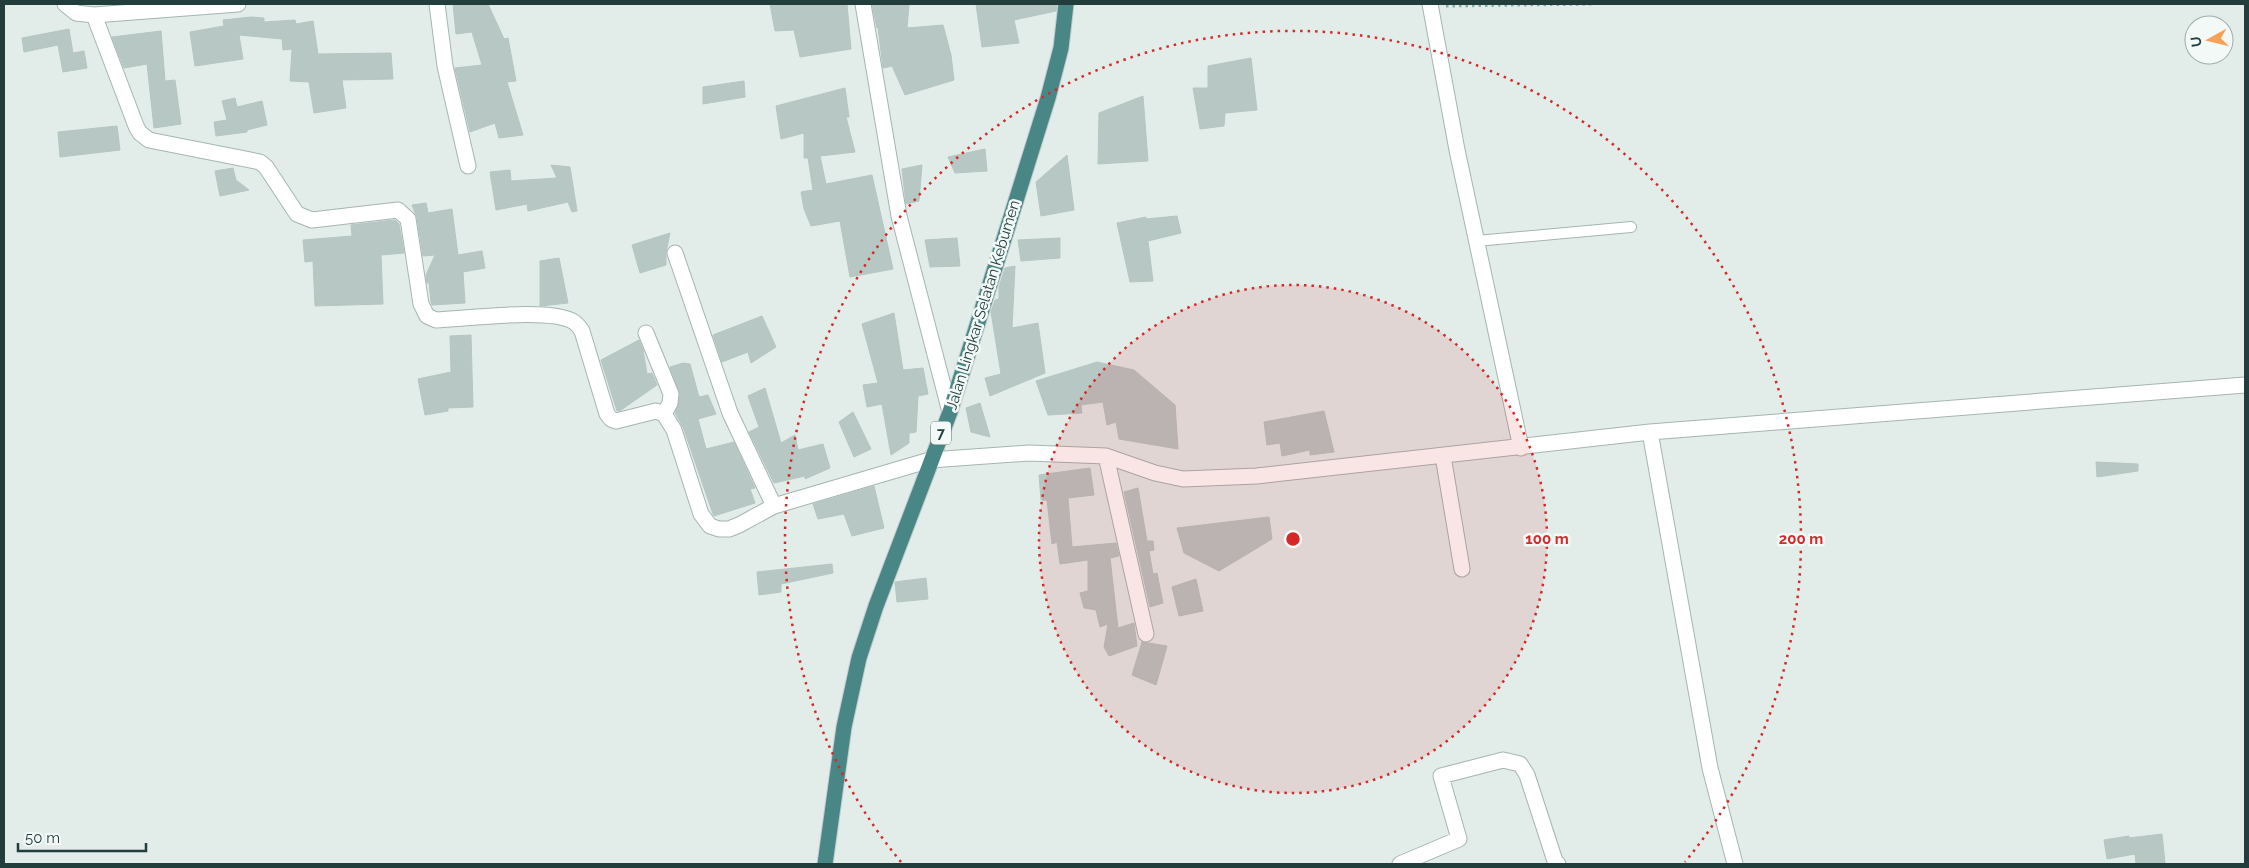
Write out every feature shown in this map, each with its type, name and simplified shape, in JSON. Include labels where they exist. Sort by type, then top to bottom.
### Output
[{"type":"highway","name":"Jalan Lingkar Selatan Kebumen","points":[[825,864],[844,727],[860,658],[876,606],[930,460],[950,412],[1048,98],[1061,48],[1066,4]]},
{"type":"street","points":[[65,4],[76,13],[94,16],[238,4]]},
{"type":"street","points":[[437,4],[445,66],[468,166]]},
{"type":"street","points":[[863,4],[899,216],[950,412]]},
{"type":"street","points":[[1430,5],[1476,241],[1521,448]]},
{"type":"street","points":[[94,16],[136,126],[149,140],[260,162],[266,167],[297,214],[312,220],[398,210],[408,219],[421,304],[427,316],[436,320],[538,315],[559,317],[574,322],[582,330],[611,419],[616,421],[656,411],[664,414],[674,430],[701,514],[710,526],[719,529],[729,529],[740,525],[774,506],[930,460],[1030,453],[1106,456],[1155,473],[1184,479],[1257,476],[1521,448],[1650,432],[2245,385]]},
{"type":"street","points":[[675,253],[730,413],[774,506]]},
{"type":"street","points":[[646,333],[670,394],[670,403],[664,414]]},
{"type":"street","points":[[1650,432],[1710,768],[1735,864]]},
{"type":"street","points":[[1106,456],[1146,634]]},
{"type":"street","points":[[1443,456],[1462,569]]},
{"type":"street","points":[[1400,864],[1459,839],[1441,776],[1503,760],[1520,764],[1527,774],[1555,861],[1558,864]]},
{"type":"lane","points":[[1476,241],[1631,227]]},
{"type":"path","points":[[1430,5],[1594,4]]},
{"type":"building","points":[[453,4],[488,4],[504,39],[508,38],[516,81],[507,82],[523,135],[499,138],[495,123],[470,132],[455,68],[482,65],[472,32],[456,34]]},
{"type":"building","points":[[770,4],[847,4],[851,49],[800,57],[794,30],[775,31]]},
{"type":"building","points":[[872,4],[909,4],[907,28],[943,25],[951,55],[954,80],[905,95],[892,66],[883,68],[878,27]]},
{"type":"building","points":[[976,4],[1057,4],[1056,11],[1014,20],[1019,43],[982,47]]},
{"type":"building","points":[[251,17],[264,18],[264,22],[295,20],[296,24],[313,21],[318,54],[391,53],[393,79],[342,80],[346,108],[314,113],[309,82],[290,81],[292,49],[283,50],[282,39],[239,35],[243,59],[195,66],[190,32],[224,26],[223,20]]},
{"type":"building","points":[[69,29],[73,53],[84,51],[87,68],[63,72],[58,45],[24,52],[22,38]]},
{"type":"building","points":[[161,31],[165,81],[175,80],[181,124],[154,128],[147,64],[124,68],[112,37]]},
{"type":"building","points":[[1251,58],[1257,110],[1225,113],[1224,126],[1200,129],[1193,88],[1208,88],[1208,66]]},
{"type":"building","points":[[744,81],[745,97],[703,104],[703,87]]},
{"type":"building","points":[[845,88],[849,117],[846,117],[855,152],[820,156],[826,184],[872,175],[893,269],[850,277],[840,221],[811,226],[804,209],[801,192],[813,190],[808,158],[804,158],[804,133],[781,139],[776,106]]},
{"type":"building","points":[[1143,96],[1148,161],[1098,164],[1099,113]]},
{"type":"building","points":[[235,98],[237,107],[262,101],[267,125],[247,130],[247,132],[216,136],[214,122],[227,120],[222,101]]},
{"type":"building","points":[[117,126],[120,150],[60,157],[58,132]]},
{"type":"building","points":[[985,149],[987,171],[955,173],[948,157]]},
{"type":"building","points":[[1067,155],[1074,210],[1041,216],[1036,182]]},
{"type":"building","points":[[551,165],[570,167],[577,211],[572,212],[568,202],[528,211],[527,204],[496,210],[490,172],[510,170],[511,181],[557,178]]},
{"type":"building","points":[[922,165],[919,201],[906,204],[902,169]]},
{"type":"building","points":[[233,168],[236,180],[249,190],[220,196],[215,171]]},
{"type":"building","points":[[426,203],[428,213],[452,209],[458,255],[482,251],[485,268],[463,272],[465,303],[432,305],[426,275],[435,255],[423,256],[417,218],[412,205]]},
{"type":"building","points":[[1177,216],[1181,233],[1148,241],[1153,281],[1130,282],[1117,223],[1146,217],[1146,219]]},
{"type":"building","points":[[395,220],[399,224],[404,253],[381,255],[383,304],[315,306],[313,261],[305,262],[303,240],[352,236],[351,225]]},
{"type":"building","points":[[670,233],[666,252],[666,265],[640,273],[632,245]]},
{"type":"building","points":[[957,238],[960,266],[930,267],[925,240]]},
{"type":"building","points":[[1060,238],[1060,258],[1021,261],[1018,240]]},
{"type":"building","points":[[559,258],[568,303],[540,306],[540,261]]},
{"type":"building","points":[[1015,266],[1012,328],[1038,323],[1045,373],[990,396],[985,378],[1001,374],[991,312],[995,300],[999,299],[999,287],[1005,268]]},
{"type":"building","points":[[894,313],[903,370],[923,368],[928,394],[918,396],[916,432],[909,433],[909,443],[891,455],[882,404],[867,407],[863,385],[878,383],[862,324]]},
{"type":"building","points":[[762,316],[776,347],[751,363],[748,352],[722,362],[713,335]]},
{"type":"building","points":[[471,335],[473,407],[448,408],[448,411],[425,415],[418,379],[451,372],[450,336]]},
{"type":"building","points":[[639,340],[643,350],[647,374],[652,373],[657,385],[617,411],[601,360]]},
{"type":"building","points":[[1097,362],[1134,370],[1175,405],[1178,449],[1119,439],[1116,422],[1107,425],[1103,402],[1081,405],[1082,413],[1048,415],[1036,381]]},
{"type":"building","points":[[683,363],[690,364],[699,397],[708,395],[716,414],[698,419],[706,449],[734,442],[755,488],[750,489],[755,503],[714,516],[683,427],[675,413],[680,395],[670,367]]},
{"type":"building","points":[[765,388],[781,443],[795,435],[798,450],[823,444],[830,468],[805,479],[805,476],[774,483],[749,432],[759,427],[748,396]]},
{"type":"building","points":[[980,403],[990,437],[971,432],[966,408]]},
{"type":"building","points":[[1324,411],[1334,452],[1310,455],[1310,450],[1282,456],[1280,443],[1267,445],[1264,422]]},
{"type":"building","points":[[853,412],[871,449],[854,457],[839,422]]},
{"type":"building","points":[[2096,462],[2138,464],[2138,471],[2097,477]]},
{"type":"building","points":[[1090,468],[1094,495],[1068,498],[1072,547],[1116,543],[1119,556],[1110,558],[1118,628],[1134,623],[1137,646],[1109,656],[1104,647],[1108,624],[1100,627],[1096,610],[1084,608],[1080,593],[1088,591],[1088,560],[1060,564],[1057,542],[1052,544],[1047,500],[1041,500],[1039,475]]},
{"type":"building","points":[[874,486],[884,528],[852,536],[844,514],[818,519],[813,504]]},
{"type":"building","points":[[1138,488],[1147,541],[1153,541],[1154,550],[1149,551],[1153,574],[1157,573],[1163,603],[1150,607],[1124,492]]},
{"type":"building","points":[[1269,517],[1272,539],[1219,571],[1184,553],[1177,528]]},
{"type":"building","points":[[832,564],[833,573],[781,584],[781,592],[759,595],[757,572]]},
{"type":"building","points":[[926,578],[928,599],[897,602],[895,582]]},
{"type":"building","points":[[1196,579],[1203,611],[1179,616],[1172,587]]},
{"type":"building","points":[[1142,642],[1167,646],[1156,685],[1132,675]]},
{"type":"building","points":[[2162,834],[2165,863],[2136,864],[2135,854],[2107,859],[2104,840]]}]
